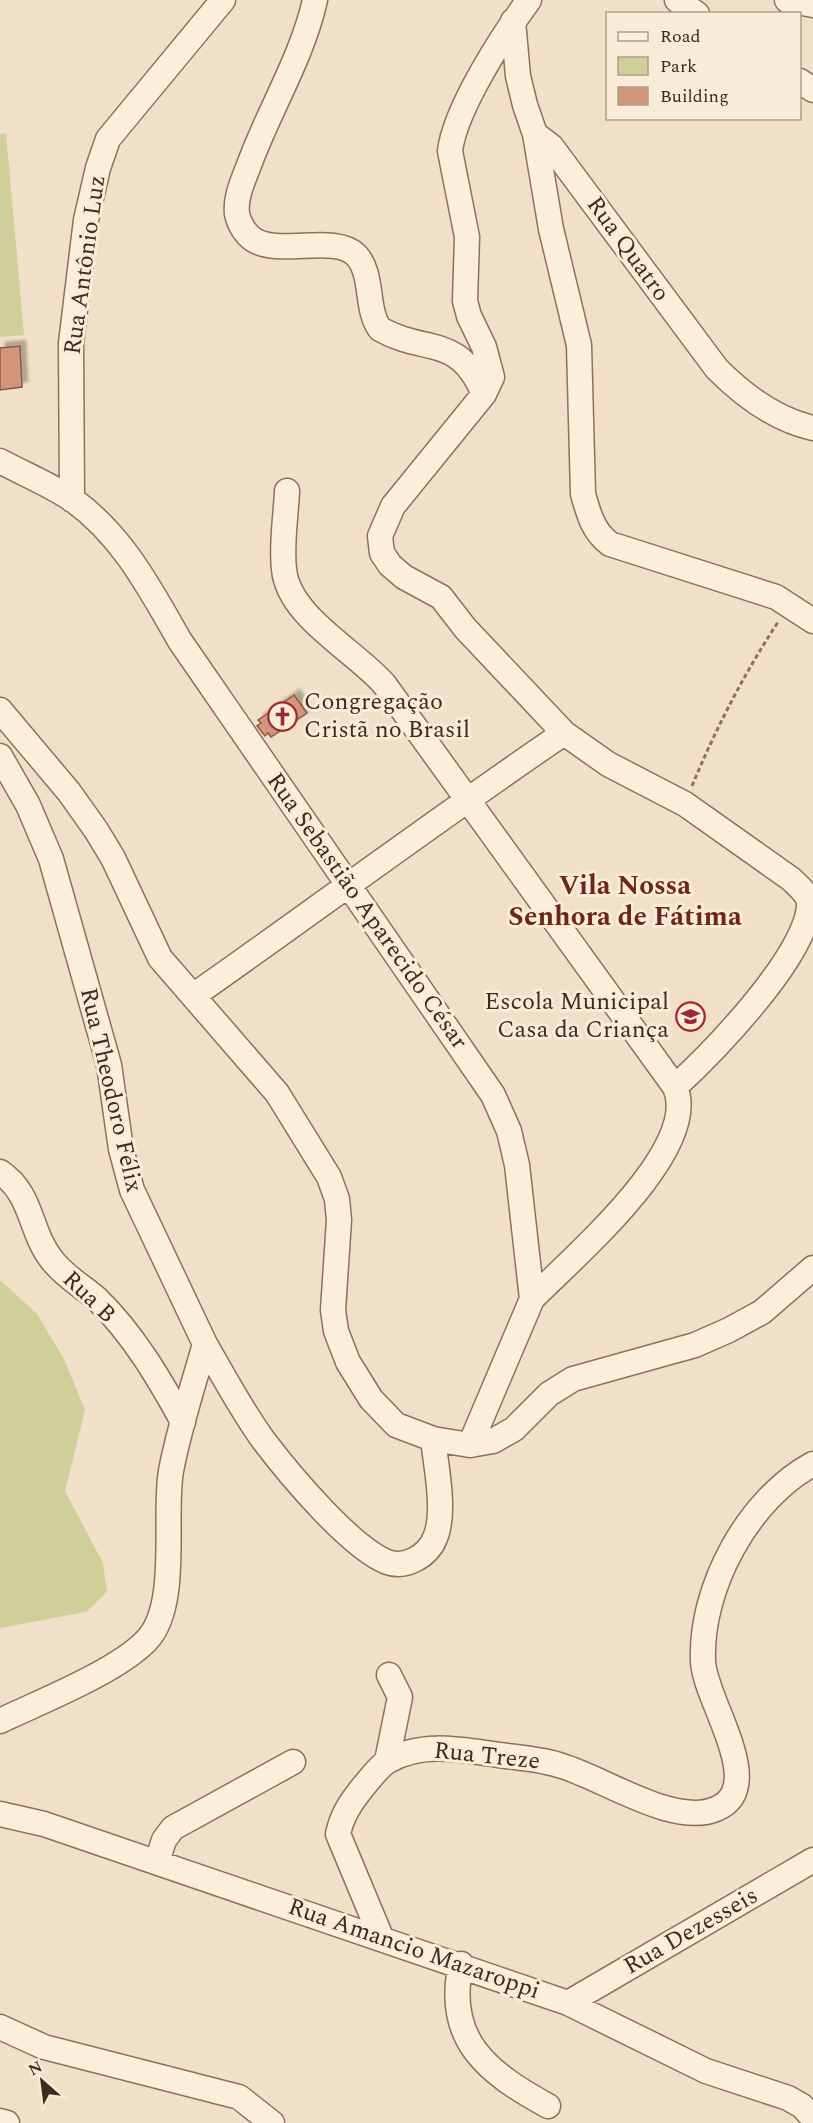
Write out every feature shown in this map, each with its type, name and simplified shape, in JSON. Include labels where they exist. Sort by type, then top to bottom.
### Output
[{"type":"street","name":"Rua Antônio Luz","points":[[72,500],[71,343],[86,220],[98,168],[108,139],[222,0]]},
{"type":"street","points":[[315,0],[295,59],[260,135],[238,195],[237,214],[241,226],[251,238],[262,245],[333,247],[347,250],[357,256],[367,281],[375,322],[380,328],[440,348],[463,359],[471,368],[484,394]]},
{"type":"street","points":[[529,0],[513,21],[478,82],[452,138],[450,152],[467,237],[465,301],[469,316],[484,347],[492,377],[484,394],[393,506],[380,536],[382,553],[390,565],[404,577],[441,597],[465,628],[564,734],[608,764],[685,804],[791,879],[803,890],[809,901],[810,914],[805,933],[795,954],[760,1004],[675,1088]]},
{"type":"street","points":[[677,0],[694,12]]},
{"type":"street","points":[[787,0],[813,4]]},
{"type":"street","points":[[513,21],[518,76],[535,134],[549,218],[579,345],[583,494],[589,517],[598,535],[610,544],[776,597],[813,621]]},
{"type":"street","name":"Rua Quatro","points":[[535,134],[551,146],[717,369],[749,398],[813,428]]},
{"type":"street","name":"Rua Sebastião Aparecido César","points":[[0,461],[72,500],[110,532],[136,566],[180,641],[348,888],[493,1095],[508,1131],[517,1165],[527,1236],[532,1299],[470,1445]]},
{"type":"street","points":[[287,491],[283,567],[290,592],[306,615],[366,664],[384,684],[675,1088],[681,1108],[657,1165],[642,1187],[532,1299]]},
{"type":"street","points":[[0,710],[69,792],[96,830],[113,858],[160,958],[277,1093],[329,1177],[337,1199],[339,1220],[333,1310],[336,1331],[348,1362],[384,1415],[396,1425],[433,1439],[470,1445],[501,1438],[514,1430],[549,1394],[573,1379],[695,1345],[729,1330],[762,1312],[813,1268]]},
{"type":"street","points":[[187,990],[348,888],[468,799],[564,734]]},
{"type":"street","name":"Rua Theodoro Félix","points":[[0,756],[28,805],[51,859],[109,1065],[121,1149],[132,1190],[205,1344],[249,1419],[307,1493],[369,1553],[389,1563],[410,1562],[424,1555],[435,1539],[439,1493],[433,1439]]},
{"type":"street","name":"Rua B","points":[[0,1172],[16,1184],[40,1241],[53,1262],[97,1300],[135,1343],[158,1376],[183,1422]]},
{"type":"street","points":[[0,1721],[82,1682],[134,1651],[149,1639],[160,1615],[167,1582],[170,1475],[205,1344]]},
{"type":"street","name":"Rua Treze","points":[[387,1761],[436,1747],[546,1762],[665,1808],[703,1814],[729,1802],[737,1789],[736,1761],[705,1678],[703,1661],[706,1613],[723,1565],[750,1520],[783,1485],[813,1464]]},
{"type":"street","points":[[381,1937],[338,1834],[340,1822],[349,1804],[387,1761],[400,1697],[389,1675]]},
{"type":"street","points":[[157,1862],[167,1833],[173,1828],[293,1762]]},
{"type":"street","name":"Rua Amancio Mazaroppi","points":[[0,1814],[44,1824],[568,2002],[706,2071],[788,2098],[802,2106],[813,2118]]},
{"type":"street","name":"Rua Dezesseis","points":[[568,2002],[813,1860]]},
{"type":"street","points":[[461,1964],[456,1986],[460,2018],[468,2041],[490,2070],[548,2106]]},
{"type":"street","points":[[0,2026],[56,2051],[239,2097],[272,2123]]},
{"type":"street","points":[[0,2121],[8,2123]]},
{"type":"path","points":[[685,804],[710,743],[752,662],[789,606]]},
{"type":"green space","points":[[6,133],[24,335],[0,337],[0,134]]},
{"type":"green space","points":[[0,1280],[37,1314],[64,1359],[85,1410],[65,1491],[103,1563],[107,1592],[86,1612],[0,1628]]},
{"type":"building","points":[[20,346],[22,387],[0,390],[0,348]]},
{"type":"building","name":"Congregação Cristã no Brasil","points":[[294,695],[307,713],[271,737],[268,733],[265,736],[257,726],[261,723],[258,720]]},
{"type":"place","name":"Congregação Cristã no Brasil","points":[[283,716]]},
{"type":"place","name":"Escola Municipal Casa da Criança","points":[[690,1016]]},
{"type":"district","name":"Vila Nossa Senhora de Fátima","points":[[625,902]]}]
